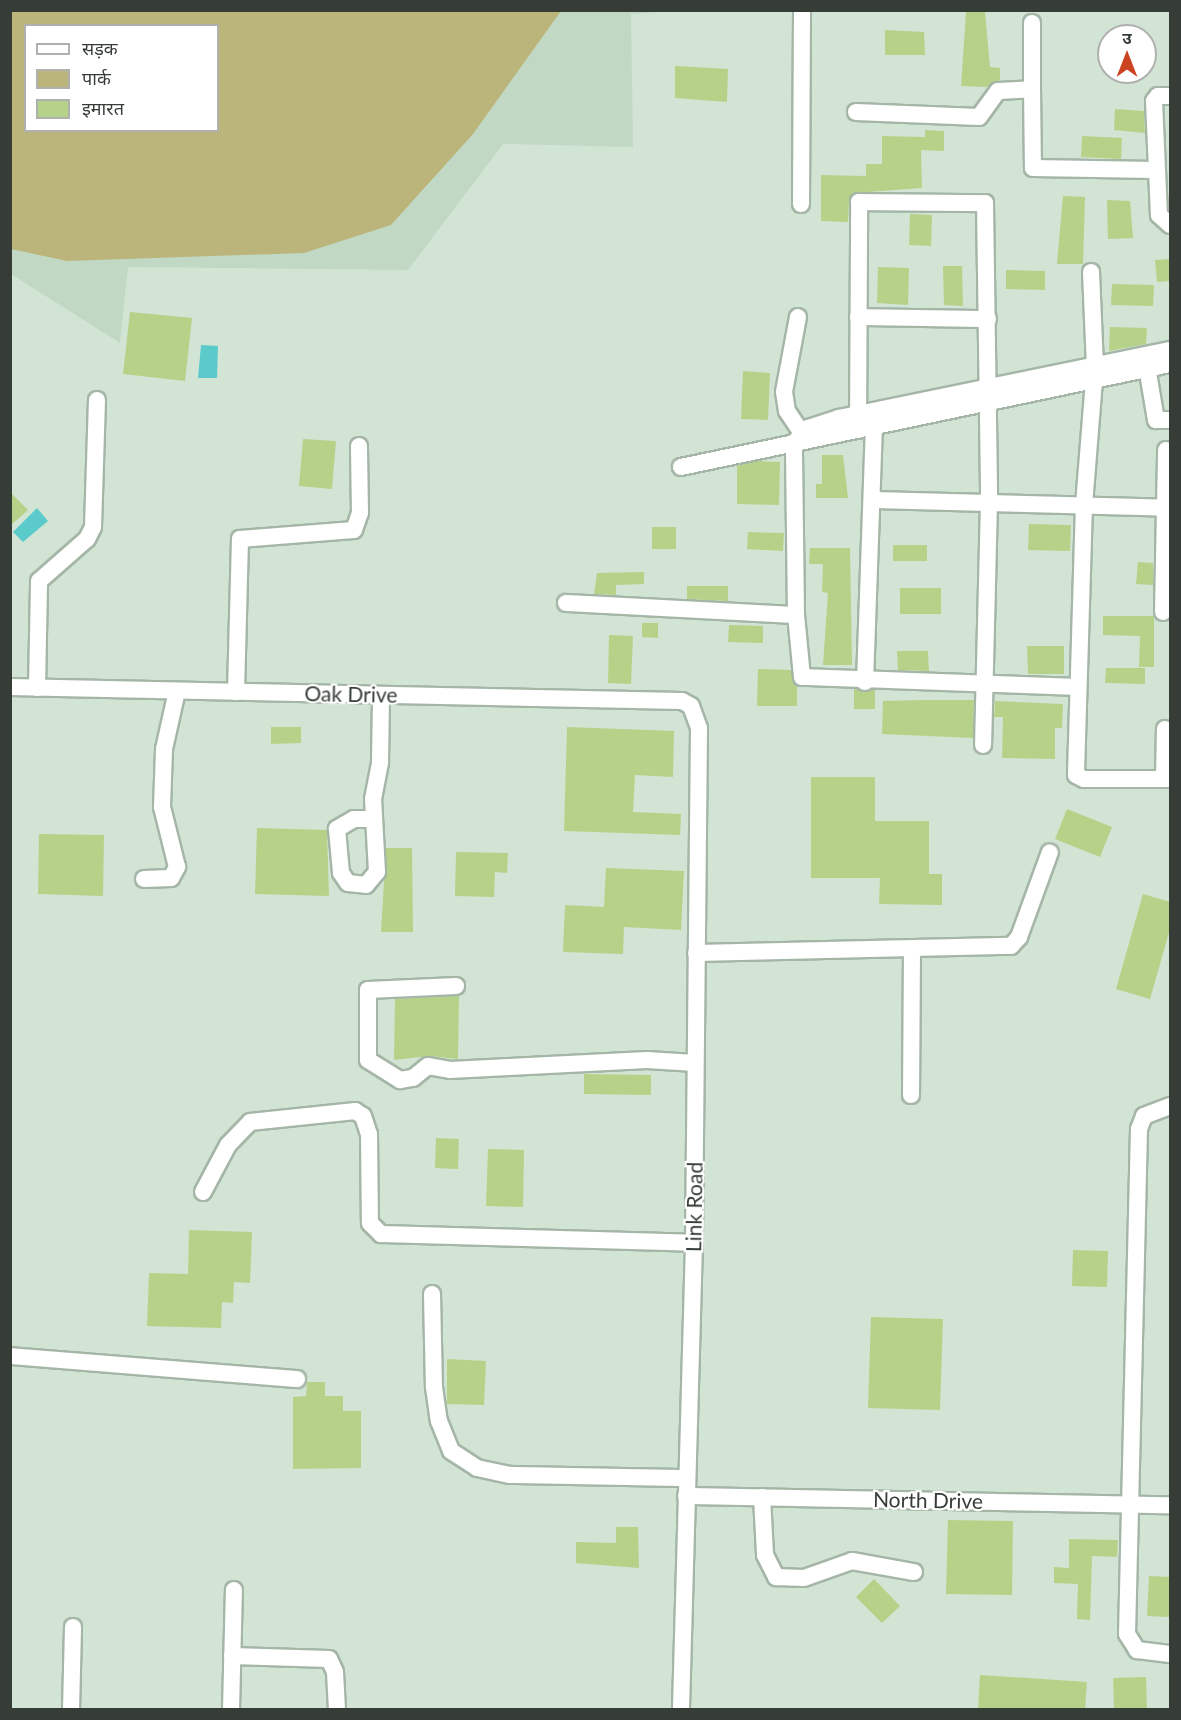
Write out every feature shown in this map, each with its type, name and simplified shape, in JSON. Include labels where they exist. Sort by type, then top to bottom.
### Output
[{"type":"street","points":[[801,204],[802,10]]},
{"type":"street","points":[[1032,23],[1033,168],[1155,170]]},
{"type":"street","points":[[856,112],[978,117],[998,91],[1032,88]]},
{"type":"street","points":[[1170,96],[1158,96],[1154,101],[1155,170],[1159,215],[1170,225]]},
{"type":"street","points":[[865,682],[873,500],[863,424],[858,317],[860,201],[982,202],[987,210],[989,502],[983,745]]},
{"type":"street","points":[[1091,272],[1095,375],[1084,504],[1077,687],[1078,777],[1167,779],[1165,729]]},
{"type":"street","points":[[798,317],[783,392],[787,411],[798,438],[796,615],[802,677],[865,682],[1077,687]]},
{"type":"street","points":[[858,317],[988,319]]},
{"type":"street","points":[[681,467],[988,395],[1146,363],[1170,350]]},
{"type":"street","points":[[1146,363],[1170,364]]},
{"type":"street","points":[[1146,363],[1156,420],[1170,420]]},
{"type":"street","points":[[37,688],[39,581],[87,539],[93,527],[97,400]]},
{"type":"street","points":[[236,692],[240,539],[354,530],[360,513],[359,446]]},
{"type":"street","points":[[1163,612],[1168,508],[1166,450]]},
{"type":"street","points":[[873,500],[1168,508]]},
{"type":"street","points":[[566,603],[796,615]]},
{"type":"street","name":"Oak Drive","points":[[10,687],[682,701],[691,706]]},
{"type":"street","points":[[144,879],[171,878],[177,867],[162,807],[164,749],[177,691]]},
{"type":"street","points":[[374,819],[381,695]]},
{"type":"street","name":"Link Road","points":[[681,1710],[694,1244],[699,728],[691,706]]},
{"type":"street","points":[[696,953],[912,952],[1011,946],[1019,937],[1050,852]]},
{"type":"street","points":[[911,1095],[912,952]]},
{"type":"street","points":[[456,986],[368,990],[368,1060],[400,1080],[413,1078],[428,1066],[450,1070],[647,1060],[695,1063]]},
{"type":"street","points":[[1170,1106],[1144,1116],[1139,1129],[1128,1640],[1137,1650],[1170,1654]]},
{"type":"street","points":[[203,1192],[228,1145],[250,1122],[355,1111],[367,1124],[370,1223],[381,1234],[694,1244]]},
{"type":"street","points":[[432,1294],[434,1387],[439,1421],[451,1451],[477,1468],[510,1475],[686,1478]]},
{"type":"street","points":[[10,1356],[297,1379]]},
{"type":"street","name":"North Drive","points":[[686,1496],[1170,1505]]},
{"type":"street","points":[[762,1497],[765,1555],[776,1576],[804,1578],[852,1561],[914,1572]]},
{"type":"street","points":[[231,1710],[234,1590]]},
{"type":"street","points":[[71,1710],[73,1627]]},
{"type":"street","points":[[232,1656],[329,1659],[335,1672],[337,1710]]},
{"type":"shaded area","points":[[685,10],[631,14],[633,147],[503,144],[408,270],[128,267],[120,343],[11,274],[10,11]]},
{"type":"green space","points":[[11,10],[561,10],[473,134],[391,225],[304,253],[67,261],[11,249]]},
{"type":"water","points":[[201,345],[218,346],[217,378],[198,378]]},
{"type":"water","points":[[37,508],[48,521],[23,542],[13,532]]},
{"type":"building","points":[[966,12],[985,12],[990,67],[1000,68],[1000,80],[988,87],[961,86]]},
{"type":"building","points":[[885,30],[924,32],[925,55],[885,55]]},
{"type":"building","points":[[675,66],[728,69],[727,102],[675,98]]},
{"type":"building","points":[[1115,109],[1144,111],[1145,133],[1114,130]]},
{"type":"building","points":[[925,130],[944,131],[944,151],[921,150],[922,188],[854,193],[849,201],[848,222],[821,221],[821,175],[866,176],[866,164],[882,164],[882,136],[925,137]]},
{"type":"building","points":[[1082,136],[1122,138],[1121,159],[1081,157]]},
{"type":"building","points":[[1063,196],[1085,197],[1083,264],[1057,264]]},
{"type":"building","points":[[1107,200],[1130,201],[1133,238],[1108,239]]},
{"type":"building","points":[[910,214],[932,215],[931,246],[909,245]]},
{"type":"building","points":[[1170,259],[1170,281],[1157,282],[1155,260]]},
{"type":"building","points":[[943,266],[962,266],[963,306],[944,305]]},
{"type":"building","points":[[878,267],[909,268],[908,305],[877,303]]},
{"type":"building","points":[[1006,270],[1045,271],[1045,290],[1006,289]]},
{"type":"building","points":[[1112,284],[1154,285],[1153,306],[1111,305]]},
{"type":"building","points":[[130,312],[192,318],[185,381],[123,374]]},
{"type":"building","points":[[1110,327],[1147,328],[1146,344],[1109,351]]},
{"type":"building","points":[[743,371],[770,373],[768,420],[741,419]]},
{"type":"building","points":[[303,439],[336,441],[332,489],[299,486]]},
{"type":"building","points":[[822,455],[843,455],[848,498],[816,498],[816,484],[822,484]]},
{"type":"building","points":[[758,461],[780,462],[779,505],[737,504],[737,466]]},
{"type":"building","points":[[10,492],[28,510],[10,526]]},
{"type":"building","points":[[1029,524],[1071,525],[1070,551],[1028,550]]},
{"type":"building","points":[[652,527],[676,527],[676,549],[652,549]]},
{"type":"building","points":[[748,532],[784,533],[783,551],[747,549]]},
{"type":"building","points":[[893,545],[927,545],[927,561],[893,561]]},
{"type":"building","points":[[810,548],[850,548],[852,665],[823,665],[828,593],[822,592],[823,564],[809,564]]},
{"type":"building","points":[[1138,562],[1153,563],[1153,585],[1136,584]]},
{"type":"building","points":[[644,572],[644,584],[616,585],[616,595],[594,594],[597,573]]},
{"type":"building","points":[[687,586],[728,586],[728,601],[687,599]]},
{"type":"building","points":[[900,588],[941,588],[941,614],[900,614]]},
{"type":"building","points":[[1103,616],[1154,616],[1154,667],[1139,667],[1140,636],[1103,635]]},
{"type":"building","points":[[642,623],[658,623],[658,638],[642,637]]},
{"type":"building","points":[[729,625],[763,626],[763,643],[728,642]]},
{"type":"building","points":[[609,635],[633,636],[631,684],[608,683]]},
{"type":"building","points":[[1027,646],[1064,646],[1064,674],[1028,674]]},
{"type":"building","points":[[897,651],[928,651],[929,671],[898,670]]},
{"type":"building","points":[[1106,668],[1145,668],[1145,684],[1105,683]]},
{"type":"building","points":[[758,669],[791,670],[797,686],[797,706],[757,706]]},
{"type":"building","points":[[854,689],[875,690],[875,709],[854,709]]},
{"type":"building","points":[[974,700],[973,738],[882,734],[883,701]]},
{"type":"building","points":[[995,701],[1063,704],[1062,728],[1055,728],[1055,759],[1002,758],[1003,717],[994,717]]},
{"type":"building","points":[[271,727],[301,727],[301,743],[271,744]]},
{"type":"building","points":[[567,727],[674,731],[673,777],[635,775],[633,812],[681,814],[680,835],[564,831]]},
{"type":"building","points":[[811,777],[875,777],[875,821],[929,821],[929,874],[942,874],[942,905],[879,904],[880,878],[811,878]]},
{"type":"building","points":[[1067,809],[1112,827],[1100,857],[1055,839]]},
{"type":"building","points":[[257,828],[327,830],[329,896],[255,894]]},
{"type":"building","points":[[39,834],[104,835],[103,896],[38,894]]},
{"type":"building","points":[[386,848],[412,848],[413,932],[381,932]]},
{"type":"building","points":[[456,852],[508,853],[507,873],[495,872],[494,897],[455,896]]},
{"type":"building","points":[[606,868],[684,871],[681,930],[624,927],[623,954],[563,952],[565,905],[604,907]]},
{"type":"building","points":[[1143,894],[1170,902],[1170,929],[1150,999],[1116,989]]},
{"type":"building","points":[[459,996],[458,1059],[429,1056],[394,1060],[395,999]]},
{"type":"building","points":[[584,1074],[651,1075],[651,1095],[584,1094]]},
{"type":"building","points":[[436,1138],[459,1139],[458,1169],[435,1168]]},
{"type":"building","points":[[488,1149],[524,1150],[523,1207],[486,1206]]},
{"type":"building","points":[[189,1230],[252,1232],[250,1283],[234,1282],[233,1303],[222,1302],[221,1328],[147,1326],[149,1273],[188,1274]]},
{"type":"building","points":[[1073,1250],[1108,1251],[1107,1287],[1072,1286]]},
{"type":"building","points":[[871,1317],[943,1319],[940,1410],[868,1408]]},
{"type":"building","points":[[447,1359],[486,1361],[484,1405],[447,1404]]},
{"type":"building","points":[[307,1382],[325,1382],[325,1396],[343,1396],[343,1411],[361,1411],[361,1468],[293,1469],[293,1397],[306,1396]]},
{"type":"building","points":[[948,1520],[1013,1521],[1012,1595],[946,1594]]},
{"type":"building","points":[[616,1527],[638,1527],[639,1568],[576,1563],[576,1542],[616,1543]]},
{"type":"building","points":[[1069,1539],[1118,1540],[1117,1557],[1092,1556],[1090,1620],[1077,1619],[1078,1584],[1054,1583],[1054,1567],[1069,1568]]},
{"type":"building","points":[[1149,1576],[1170,1577],[1170,1617],[1147,1616]]},
{"type":"building","points":[[874,1579],[900,1606],[882,1623],[856,1597]]},
{"type":"building","points":[[980,1675],[1087,1682],[1085,1710],[978,1710]]},
{"type":"building","points":[[1146,1677],[1147,1710],[1114,1710],[1113,1678]]}]
